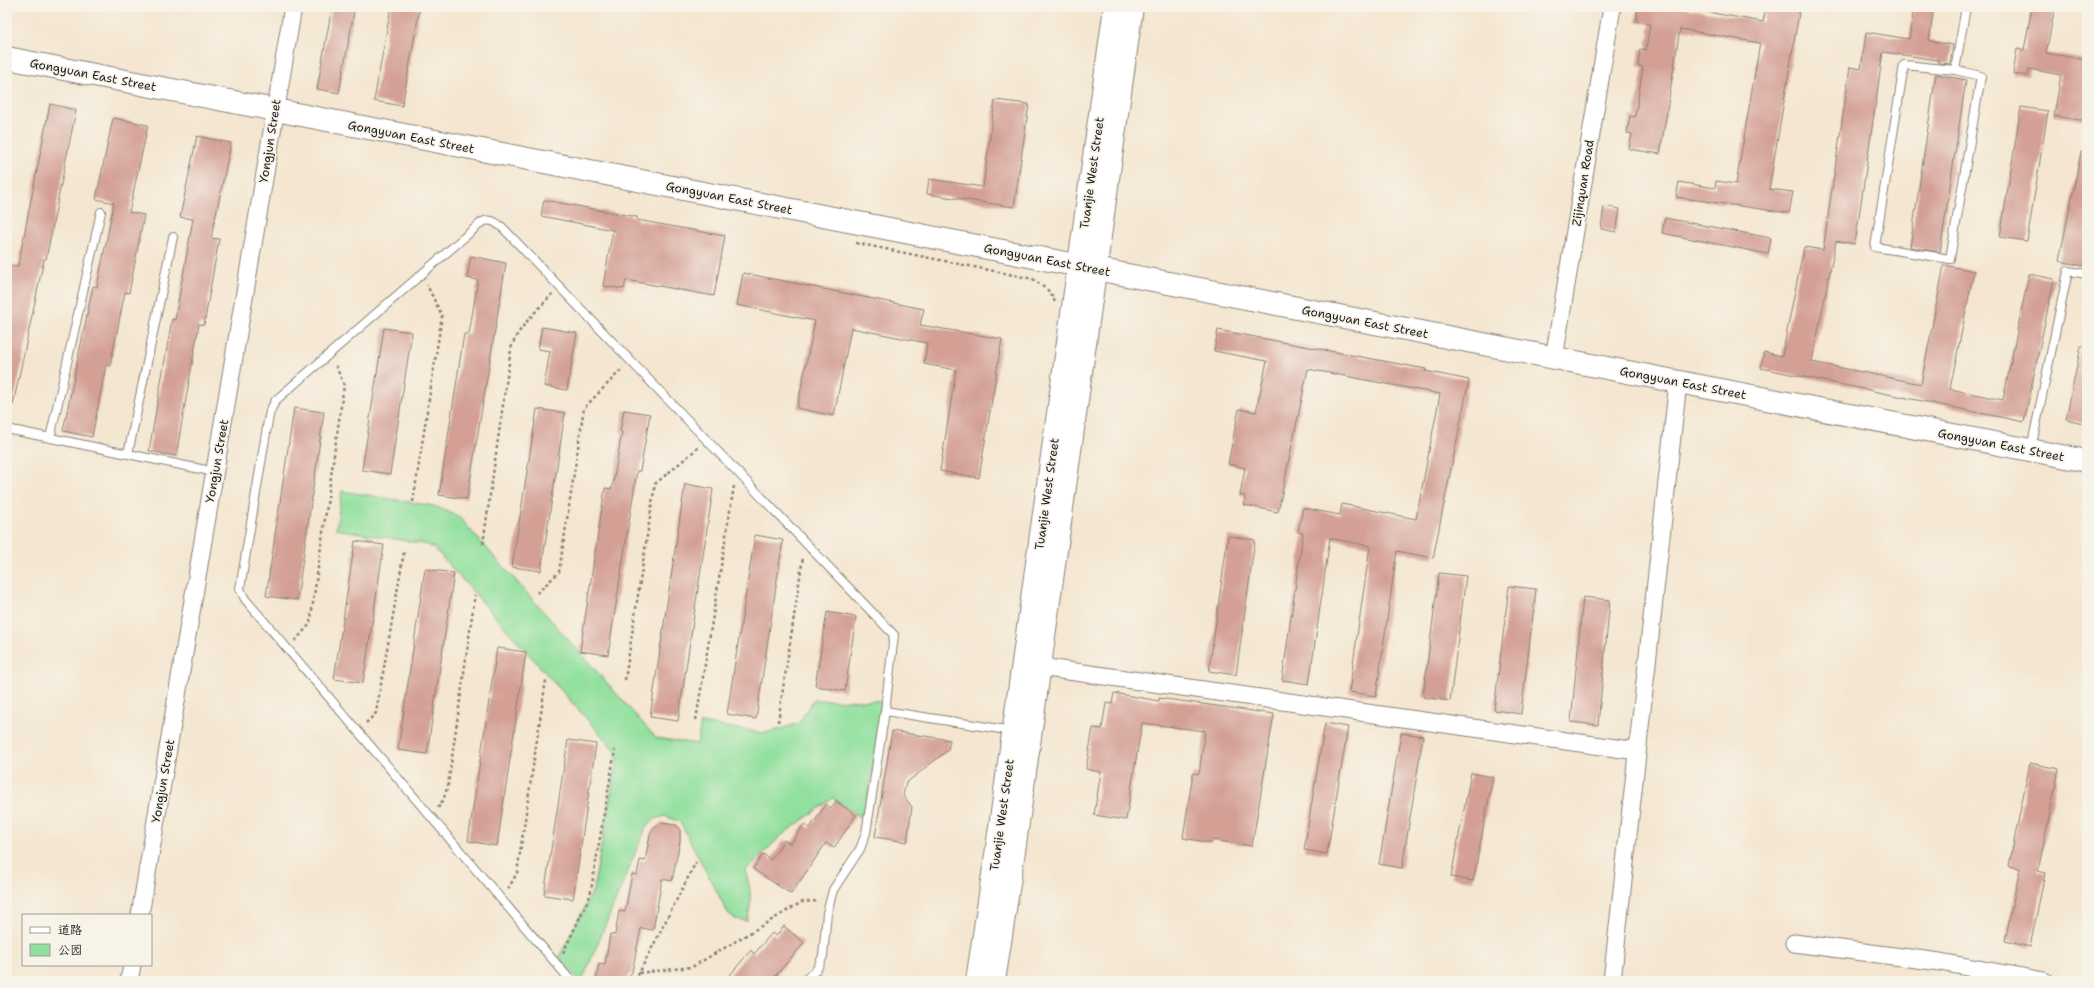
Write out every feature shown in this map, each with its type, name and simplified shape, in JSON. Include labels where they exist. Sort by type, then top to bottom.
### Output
[{"type":"street","name":"Yongjun Street","points":[[140,914],[293,7]]},
{"type":"street","name":"Tuanjie West Street","points":[[994,981],[1040,667],[1087,268],[1115,7]]},
{"type":"street","name":"Tuanjie West Street","points":[[977,981],[1014,732],[1087,268],[1132,7]]},
{"type":"street","name":"Zijinquan Road","points":[[1554,358],[1612,7]]},
{"type":"street","name":"Gongyuan East Street","points":[[7,58],[2087,461]]},
{"type":"street","points":[[1612,981],[1678,382]]},
{"type":"street","points":[[1040,667],[1637,751]]},
{"type":"street","points":[[1794,943],[1940,962],[2044,981]]},
{"type":"street","points":[[129,981],[132,966]]},
{"type":"lane","points":[[1955,70],[1966,7]]},
{"type":"lane","points":[[1904,65],[1955,70],[1981,76],[1950,259],[1875,247],[1904,65]]},
{"type":"lane","points":[[50,438],[101,212]]},
{"type":"lane","points":[[572,981],[288,650],[245,599],[240,589],[270,411],[276,400],[422,273],[482,222],[487,220],[493,220],[502,227],[894,635],[885,711],[866,833],[860,849],[833,890],[829,901],[823,956],[817,969],[804,981]]},
{"type":"lane","points":[[128,454],[173,237]]},
{"type":"lane","points":[[2030,450],[2068,271],[2087,274]]},
{"type":"lane","points":[[7,429],[215,472]]},
{"type":"lane","points":[[885,711],[1014,732]]},
{"type":"path","points":[[853,243],[1033,279],[1050,292],[1057,307]]},
{"type":"path","points":[[413,502],[442,316],[422,273]]},
{"type":"path","points":[[482,544],[513,341],[559,286]]},
{"type":"path","points":[[288,650],[310,624],[344,385],[330,353]]},
{"type":"path","points":[[537,593],[559,572],[584,408],[630,360]]},
{"type":"path","points":[[625,680],[655,484],[707,440]]},
{"type":"path","points":[[696,720],[737,471]]},
{"type":"path","points":[[778,722],[805,543]]},
{"type":"path","points":[[357,731],[376,713],[404,552]]},
{"type":"path","points":[[430,816],[439,808],[448,784],[475,595]]},
{"type":"path","points":[[501,899],[517,873],[546,680]]},
{"type":"path","points":[[557,965],[590,896],[615,750]]},
{"type":"path","points":[[635,981],[696,862]]},
{"type":"path","points":[[639,973],[692,967],[802,902],[829,901]]},
{"type":"green space","points":[[342,491],[434,506],[458,516],[656,738],[697,744],[701,723],[764,733],[799,723],[813,700],[884,701],[864,820],[833,798],[782,835],[745,871],[749,884],[750,896],[750,908],[747,921],[735,919],[728,913],[680,822],[665,816],[655,819],[647,825],[582,981],[579,981],[559,957],[593,891],[618,754],[434,548],[424,544],[336,529]]},
{"type":"building","points":[[332,7],[355,7],[339,93],[317,89]]},
{"type":"building","points":[[391,7],[420,7],[402,106],[374,101]]},
{"type":"building","points":[[1638,7],[1679,7],[1763,22],[1766,7],[1800,7],[1769,189],[1793,192],[1789,213],[1676,197],[1679,182],[1715,188],[1716,181],[1736,184],[1760,43],[1680,29],[1660,154],[1629,149],[1632,134],[1627,133],[1630,116],[1635,117],[1643,67],[1638,66],[1640,49],[1646,50],[1650,24],[1636,21]]},
{"type":"building","points":[[1914,7],[1934,7],[1929,41],[1953,45],[1950,64],[1938,63],[1938,60],[1883,52],[1855,244],[1836,241],[1812,362],[1921,384],[1944,265],[1974,271],[1950,389],[2003,400],[2029,274],[2054,279],[2024,422],[1761,368],[1764,352],[1782,356],[1804,247],[1823,250],[1850,67],[1861,69],[1866,32],[1909,39]]},
{"type":"building","points":[[2032,7],[2055,7],[2046,53],[2087,60],[2087,121],[2054,116],[2061,75],[2029,69],[2028,76],[2013,74],[2017,49],[2024,50]]},
{"type":"building","points":[[1936,74],[1966,80],[1940,252],[1910,247]]},
{"type":"building","points":[[995,100],[1029,104],[1014,207],[927,194],[929,179],[983,187]]},
{"type":"building","points":[[50,104],[76,110],[46,259],[44,259],[13,405],[7,404],[7,282],[11,265],[18,266]]},
{"type":"building","points":[[2021,107],[2048,111],[2027,241],[2000,237]]},
{"type":"building","points":[[113,118],[148,125],[129,212],[144,215],[129,293],[125,292],[110,366],[106,365],[92,437],[63,431],[93,286],[97,287],[114,203],[96,199]]},
{"type":"building","points":[[197,136],[231,143],[211,238],[219,239],[204,325],[199,324],[176,456],[149,451],[172,319],[175,320],[193,219],[180,217]]},
{"type":"building","points":[[2081,152],[2087,153],[2087,254],[2084,266],[2059,261]]},
{"type":"building","points":[[544,200],[637,217],[637,220],[725,236],[714,296],[626,280],[624,289],[603,286],[613,230],[541,216]]},
{"type":"building","points":[[1604,206],[1620,209],[1616,232],[1601,229]]},
{"type":"building","points":[[1665,218],[1771,238],[1768,254],[1662,233]]},
{"type":"building","points":[[471,256],[506,263],[467,499],[439,495],[464,334],[469,334],[478,280],[467,278]]},
{"type":"building","points":[[743,273],[924,309],[920,325],[1002,339],[979,478],[940,471],[956,370],[924,364],[927,343],[851,328],[834,416],[797,408],[815,321],[737,305]]},
{"type":"building","points":[[542,327],[577,333],[567,390],[544,386],[550,351],[538,349]]},
{"type":"building","points":[[384,328],[412,332],[390,474],[362,470]]},
{"type":"building","points":[[1218,330],[1426,369],[1425,371],[1469,380],[1433,558],[1397,551],[1376,696],[1349,692],[1370,546],[1330,538],[1309,684],[1282,680],[1303,533],[1298,532],[1303,508],[1340,515],[1342,504],[1416,519],[1440,394],[1308,369],[1278,512],[1244,505],[1245,496],[1240,495],[1245,468],[1228,464],[1239,409],[1256,412],[1267,361],[1214,351]]},
{"type":"building","points":[[2081,346],[2087,346],[2087,424],[2066,419]]},
{"type":"building","points":[[294,408],[324,412],[297,600],[266,596]]},
{"type":"building","points":[[537,409],[565,413],[541,571],[512,567]]},
{"type":"building","points":[[624,410],[650,414],[640,471],[637,471],[608,655],[580,651],[605,488],[612,489],[622,432],[620,431]]},
{"type":"building","points":[[685,484],[713,489],[678,721],[650,717]]},
{"type":"building","points":[[755,535],[783,540],[756,719],[727,714]]},
{"type":"building","points":[[1228,536],[1255,540],[1236,675],[1209,671]]},
{"type":"building","points":[[355,541],[384,545],[363,683],[334,679]]},
{"type":"building","points":[[425,569],[454,573],[427,754],[398,750]]},
{"type":"building","points":[[1439,573],[1466,576],[1450,701],[1423,697]]},
{"type":"building","points":[[1509,586],[1536,589],[1521,714],[1494,710]]},
{"type":"building","points":[[1583,597],[1610,600],[1598,725],[1571,722]]},
{"type":"building","points":[[827,612],[856,617],[845,691],[815,686]]},
{"type":"building","points":[[497,648],[526,652],[497,846],[468,841]]},
{"type":"building","points":[[1114,693],[1159,701],[1159,698],[1274,714],[1252,846],[1212,840],[1212,843],[1183,838],[1193,773],[1199,774],[1205,731],[1142,723],[1126,820],[1094,815],[1101,772],[1086,769],[1093,728],[1102,729],[1106,703],[1112,704]]},
{"type":"building","points":[[1325,723],[1348,727],[1327,854],[1304,850]]},
{"type":"building","points":[[892,731],[950,740],[948,750],[906,783],[903,795],[912,807],[907,842],[875,837]]},
{"type":"building","points":[[1401,733],[1423,736],[1402,868],[1379,864]]},
{"type":"building","points":[[568,740],[596,744],[573,899],[544,895]]},
{"type":"building","points":[[2030,763],[2059,769],[2038,871],[2045,873],[2030,947],[2005,941],[2020,868],[2009,866]]},
{"type":"building","points":[[1471,773],[1493,777],[1473,881],[1451,877]]},
{"type":"building","points":[[836,801],[856,815],[834,848],[826,843],[791,894],[753,869],[763,854],[771,860],[784,840],[791,844],[804,824],[810,828],[826,804],[831,808]]},
{"type":"building","points":[[661,823],[676,825],[680,829],[680,841],[672,881],[662,879],[653,930],[641,928],[632,972],[625,981],[596,981],[599,964],[605,965],[610,934],[615,935],[619,911],[625,912],[632,874],[637,875],[640,860],[645,861],[650,835],[653,829]]},
{"type":"building","points":[[784,926],[804,943],[771,981],[725,981],[751,950],[754,954],[772,933],[776,936]]}]
